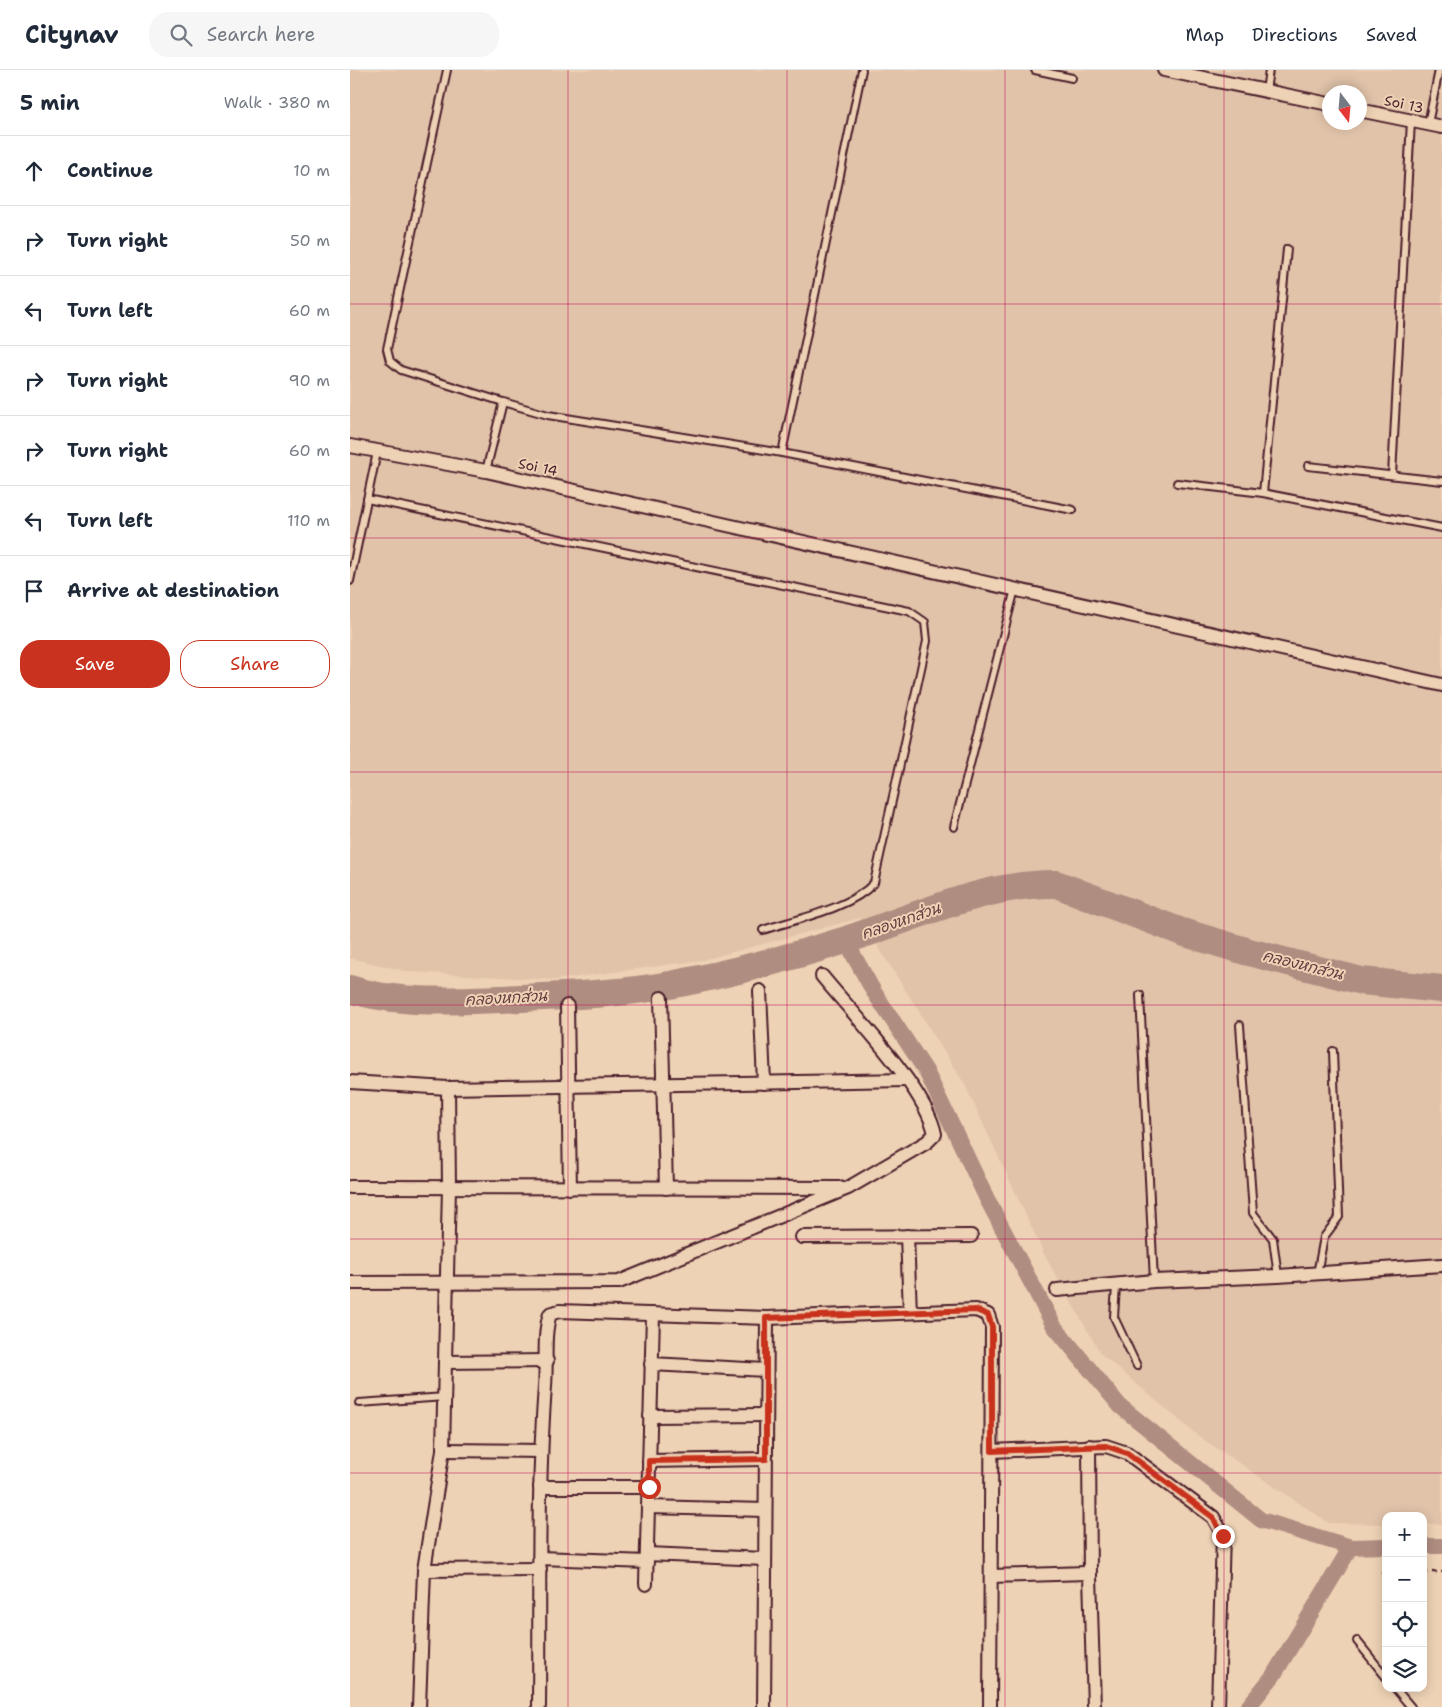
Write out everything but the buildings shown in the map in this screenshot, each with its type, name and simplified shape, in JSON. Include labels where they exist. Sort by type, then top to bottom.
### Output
[{"type":"street","points":[[1164,70],[1322,102]]},
{"type":"street","name":"Soi 13","points":[[1367,112],[1442,127]]},
{"type":"street","name":"Soi 14","points":[[350,446],[486,471],[1442,685]]},
{"type":"street","points":[[350,1283],[618,1282],[848,1188],[928,1142],[935,1134],[933,1123],[907,1080],[822,976]]},
{"type":"street","points":[[760,991],[764,1084]]},
{"type":"street","points":[[660,998],[666,1188]]},
{"type":"street","points":[[567,1006],[570,1188]]},
{"type":"street","points":[[350,1082],[448,1088],[568,1088],[907,1080]]},
{"type":"street","points":[[419,1707],[424,1570],[443,1450],[449,1187],[448,1088]]},
{"type":"street","points":[[350,1187],[848,1188]]},
{"type":"street","points":[[907,1236],[910,1312]]},
{"type":"street","points":[[802,1237],[971,1236]]},
{"type":"street","points":[[1057,1290],[1154,1281],[1442,1266]]},
{"type":"street","points":[[539,1707],[540,1451],[547,1361],[547,1322],[550,1314],[559,1311],[766,1318],[976,1310],[988,1315],[992,1327],[990,1707]]},
{"type":"street","points":[[646,1584],[653,1314]]},
{"type":"street","points":[[764,1707],[766,1318]]},
{"type":"street","points":[[446,1362],[547,1361]]},
{"type":"street","points":[[651,1364],[766,1370]]},
{"type":"street","points":[[650,1416],[766,1415]]},
{"type":"street","points":[[1089,1446],[1094,1707]]},
{"type":"street","points":[[992,1451],[1106,1446],[1127,1453],[1213,1517],[1223,1536],[1218,1707]]},
{"type":"street","points":[[443,1450],[540,1451]]},
{"type":"street","points":[[649,1461],[766,1459]]},
{"type":"street","points":[[540,1487],[649,1487]]},
{"type":"street","points":[[648,1508],[765,1510]]},
{"type":"street","points":[[424,1570],[647,1558],[765,1559]]},
{"type":"street","points":[[991,1576],[1086,1573],[1090,1576]]},
{"type":"lane","points":[[447,70],[387,349],[390,360],[401,370],[548,415],[782,453],[1073,510]]},
{"type":"lane","points":[[782,453],[862,70]]},
{"type":"lane","points":[[1035,70],[1072,78]]},
{"type":"lane","points":[[1266,91],[1269,70]]},
{"type":"lane","points":[[1428,124],[1439,70]]},
{"type":"lane","points":[[1392,475],[1411,121]]},
{"type":"lane","points":[[1263,493],[1287,249]]},
{"type":"lane","points":[[486,471],[503,402]]},
{"type":"lane","points":[[350,581],[377,452]]},
{"type":"lane","points":[[1308,466],[1442,481]]},
{"type":"lane","points":[[1177,483],[1263,493],[1442,528]]},
{"type":"lane","points":[[367,499],[909,611],[925,622],[927,641],[874,883],[865,892],[851,901],[763,930]]},
{"type":"lane","points":[[954,828],[1015,589]]},
{"type":"lane","points":[[1140,995],[1154,1281]]},
{"type":"lane","points":[[1240,1025],[1254,1213],[1273,1239],[1278,1276]]},
{"type":"lane","points":[[1317,1274],[1324,1237],[1339,1217],[1333,1051]]},
{"type":"lane","points":[[1116,1286],[1114,1317],[1137,1366]]},
{"type":"lane","points":[[359,1403],[445,1397]]},
{"type":"lane","points":[[1357,1642],[1382,1672]]},
{"type":"lane","points":[[1398,1692],[1410,1707]]},
{"type":"path","points":[[1427,1572],[1442,1572]]},
{"type":"shaded area","points":[[350,70],[1442,70],[1442,1524],[1427,1524],[1427,1512],[1382,1512],[1382,1524],[1329,1523],[1197,1435],[1101,1354],[1046,1258],[964,1083],[860,918],[703,960],[555,980],[409,972],[350,958]]},
{"type":"waterway","name":"คลองหกส่วน","points":[[350,989],[386,997],[444,1001],[585,995],[670,985],[714,976],[802,953],[846,940],[975,895],[1029,885],[1056,884],[1182,932],[1249,952],[1362,981],[1442,989]]},
{"type":"waterway","points":[[845,940],[874,992],[926,1071],[987,1199],[1054,1326],[1120,1406],[1261,1520],[1351,1547],[1382,1546]]},
{"type":"waterway","points":[[1427,1546],[1442,1546]]},
{"type":"waterway","points":[[1248,1707],[1273,1676],[1351,1547]]},
{"type":"route","points":[[649,1487],[649,1461],[766,1459],[766,1318],[976,1310],[988,1315],[992,1327],[992,1451],[1106,1446],[1127,1453],[1213,1517],[1223,1536]]}]
